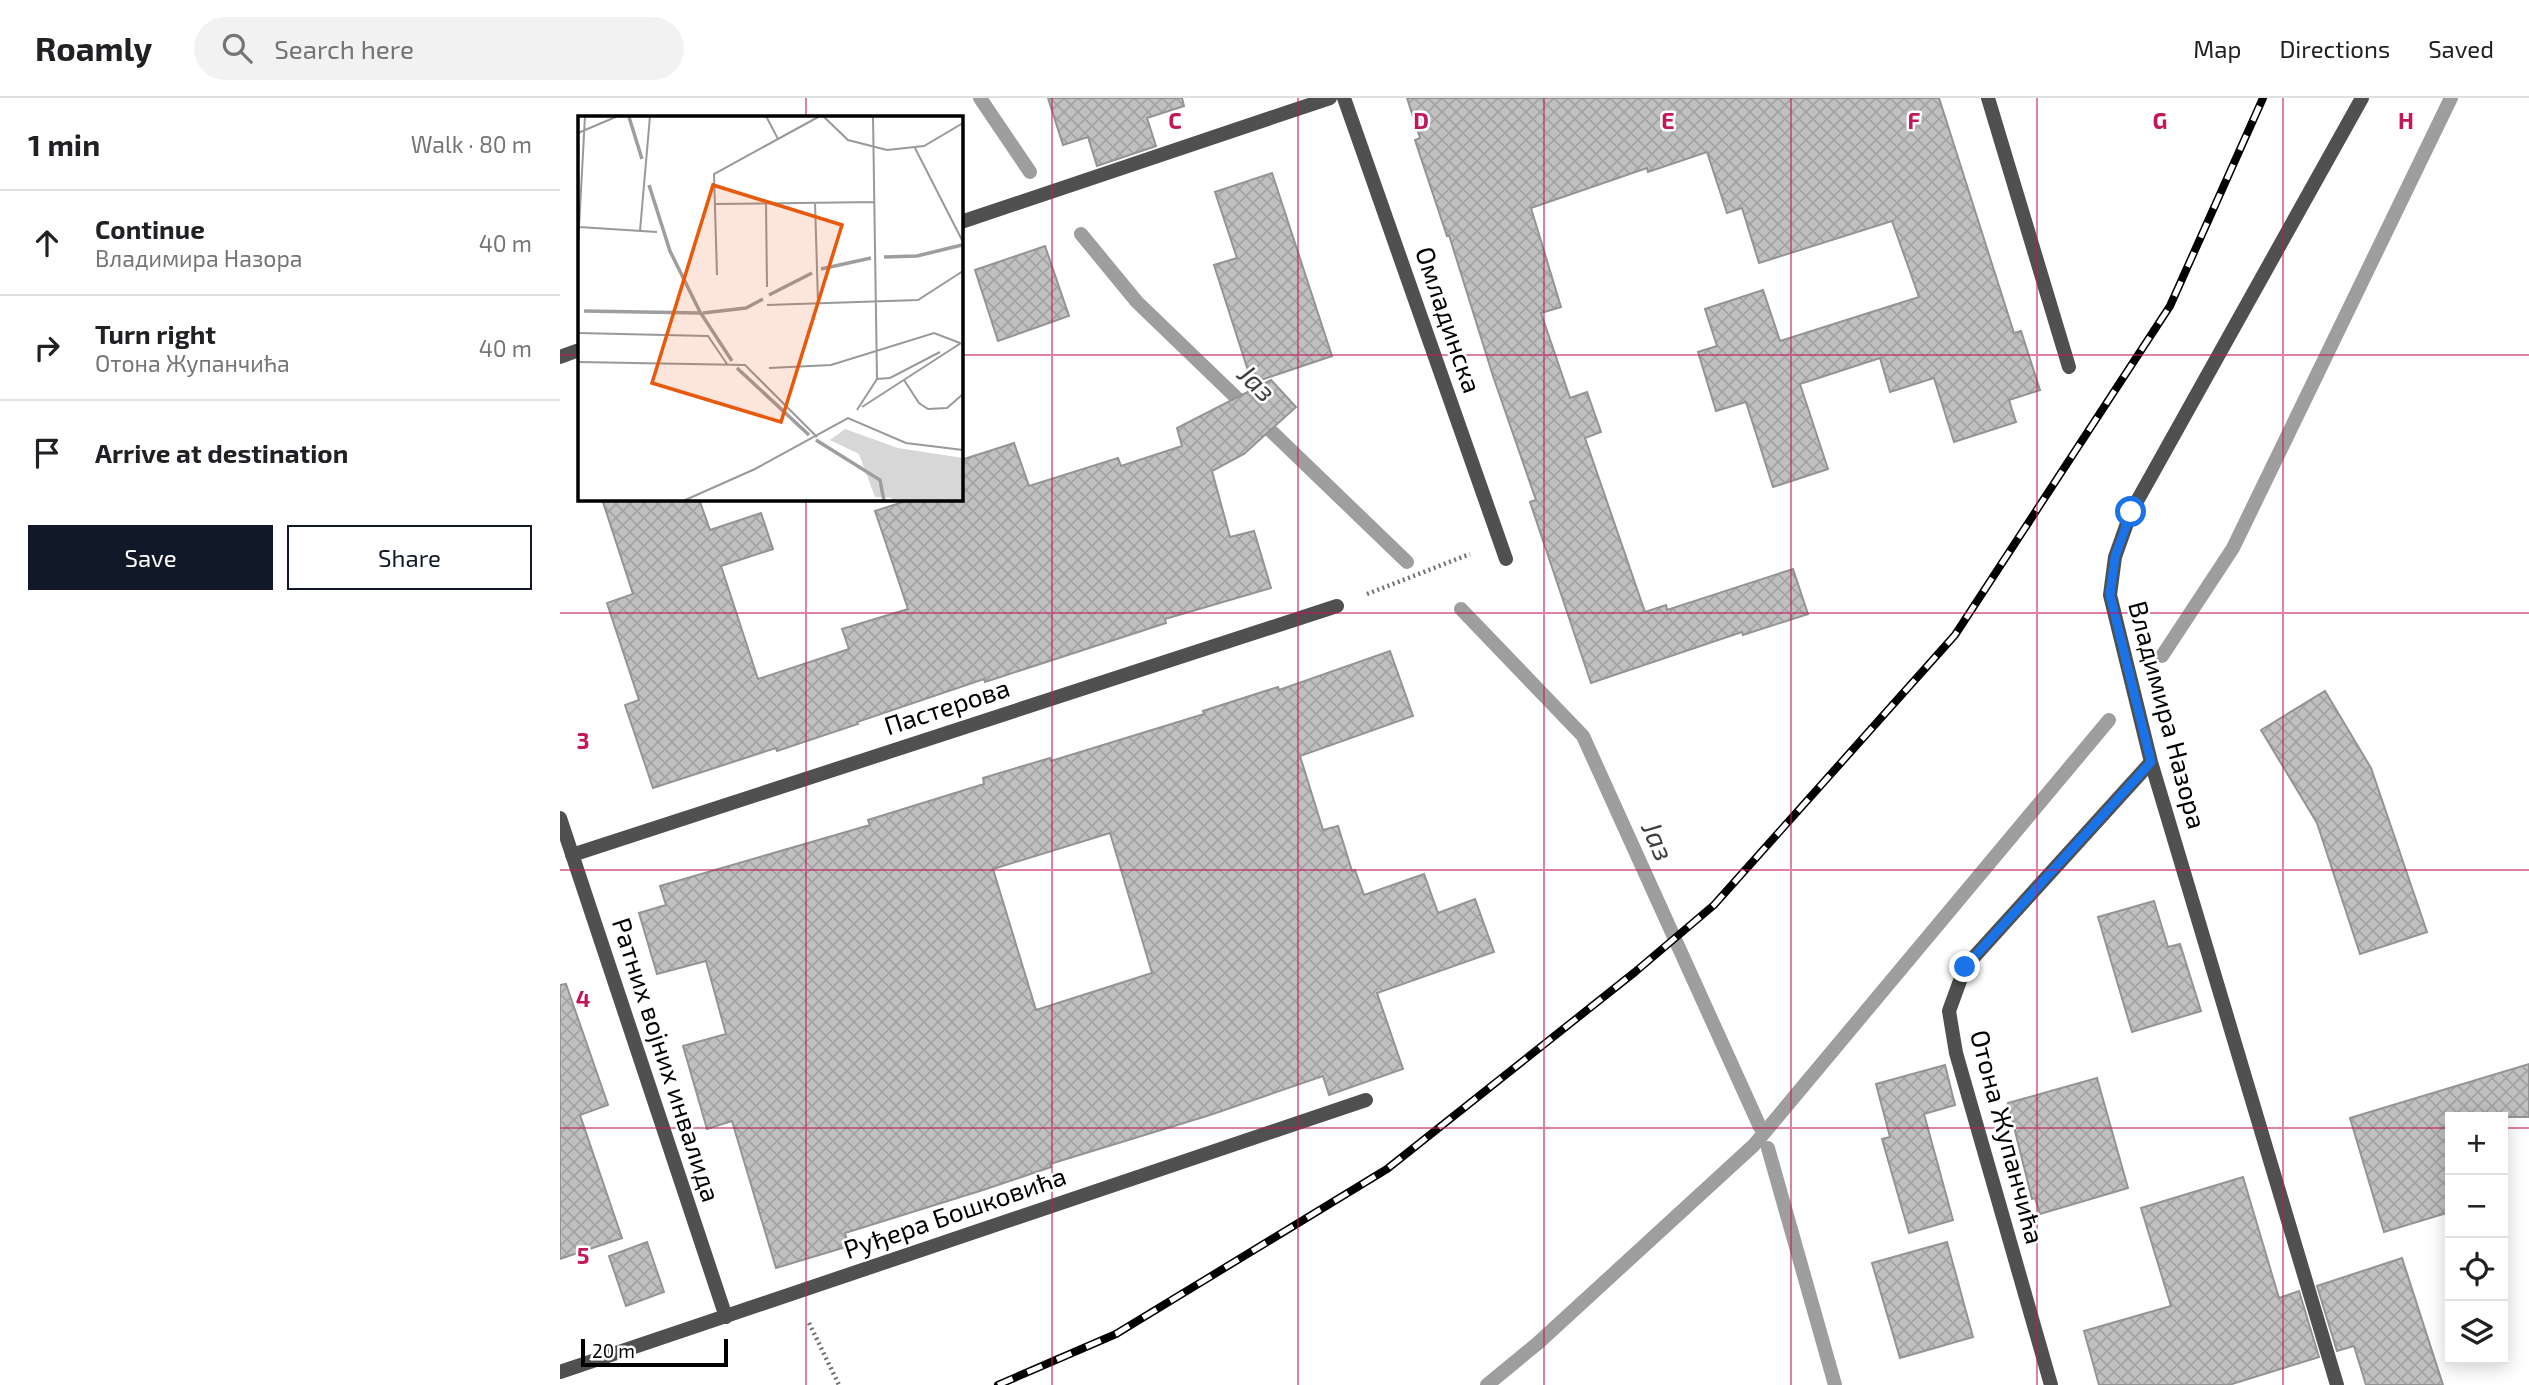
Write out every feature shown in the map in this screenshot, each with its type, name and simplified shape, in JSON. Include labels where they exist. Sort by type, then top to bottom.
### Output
[{"type":"street","points":[[962,222],[1330,98]]},
{"type":"street","name":"Омладинска","points":[[1344,98],[1506,559]]},
{"type":"street","points":[[1987,98],[2068,367]]},
{"type":"street","name":"Владимира Назора","points":[[2337,1385],[2151,762],[2110,595],[2115,557],[2131,512],[2362,98]]},
{"type":"street","points":[[560,357],[578,351]]},
{"type":"street","name":"Пастерова","points":[[572,855],[1337,606]]},
{"type":"street","name":"Отона Жупанчића","points":[[2051,1385],[1956,1053],[1949,1010],[1965,967],[2151,762]]},
{"type":"street","name":"Ратних војних инвалида","points":[[560,818],[726,1317]]},
{"type":"street","name":"Руђера Бошковића","points":[[560,1371],[1366,1100]]},
{"type":"path","points":[[1337,606],[1500,542]]},
{"type":"path","points":[[795,1294],[839,1385]]},
{"type":"building","points":[[1048,98],[1182,98],[1184,106],[1147,118],[1156,146],[1097,166],[1088,137],[1063,145]]},
{"type":"building","points":[[1407,98],[1939,98],[2014,333],[2021,331],[2040,390],[2009,400],[2016,422],[1954,442],[1934,378],[1890,392],[1880,358],[1800,384],[1828,469],[1773,487],[1746,402],[1716,411],[1698,352],[1717,346],[1705,309],[1763,290],[1780,341],[1919,297],[1892,221],[1759,263],[1742,208],[1727,213],[1707,152],[1648,172],[1647,168],[1531,208],[1561,307],[1541,313],[1570,398],[1587,392],[1601,432],[1585,438],[1645,612],[1666,605],[1667,610],[1793,569],[1808,614],[1743,635],[1742,632],[1591,683],[1530,502],[1536,500],[1415,140],[1420,138]]},
{"type":"building","points":[[1272,173],[1332,356],[1252,383],[1214,265],[1237,258],[1215,192]]},
{"type":"building","points":[[1045,246],[1069,316],[998,341],[975,270]]},
{"type":"building","points":[[1271,380],[1296,407],[1244,454],[1212,471],[1230,537],[1254,531],[1271,588],[1165,619],[1166,623],[985,682],[984,679],[777,751],[776,748],[653,788],[625,705],[639,700],[607,603],[633,594],[602,500],[699,500],[710,530],[761,513],[773,549],[721,566],[758,679],[849,649],[842,629],[908,609],[875,511],[909,500],[962,500],[962,460],[1014,443],[1029,486],[1118,458],[1121,466],[1182,446],[1177,428]]},
{"type":"building","points":[[1390,651],[1413,716],[1300,756],[1323,830],[1338,826],[1352,871],[1355,870],[1364,895],[1424,874],[1438,913],[1475,899],[1494,952],[1377,993],[1403,1069],[1329,1095],[1323,1076],[1210,1115],[1050,1164],[1051,1167],[983,1190],[845,1233],[849,1246],[776,1268],[732,1121],[707,1129],[683,1046],[726,1034],[706,961],[657,974],[639,913],[666,905],[660,886],[870,825],[868,820],[984,784],[983,778],[1050,758],[1051,761],[1204,714],[1203,711],[1278,687],[1279,690]],"holes":[[[1110,833],[1152,973],[1036,1010],[993,869]]]},
{"type":"building","points":[[2325,691],[2371,768],[2427,932],[2360,954],[2317,823],[2261,730]]},
{"type":"building","points":[[2154,901],[2168,947],[2180,944],[2201,1011],[2132,1032],[2098,917]]},
{"type":"building","points":[[566,984],[608,1105],[580,1115],[622,1238],[560,1259],[560,985]]},
{"type":"building","points":[[2529,1064],[2529,1117],[2508,1117],[2508,1112],[2445,1112],[2445,1214],[2384,1232],[2350,1118]]},
{"type":"building","points":[[1945,1065],[1955,1105],[1924,1114],[1953,1220],[1909,1233],[1882,1139],[1890,1137],[1876,1084]]},
{"type":"building","points":[[2097,1078],[2128,1188],[2040,1214],[2035,1198],[2032,1199],[2008,1103]]},
{"type":"building","points":[[2243,1177],[2279,1298],[2299,1291],[2319,1357],[2229,1385],[2099,1385],[2084,1331],[2171,1306],[2141,1208]]},
{"type":"building","points":[[647,1242],[664,1292],[626,1306],[609,1256]]},
{"type":"building","points":[[1947,1242],[1973,1337],[1900,1358],[1872,1263]]},
{"type":"building","points":[[2402,1258],[2443,1385],[2366,1385],[2354,1346],[2337,1351],[2317,1286]]},
{"type":"waterway","name":"Јаз","points":[[980,98],[1030,172]]},
{"type":"waterway","points":[[2162,656],[2233,548],[2451,98]]},
{"type":"waterway","name":"Јаз","points":[[1081,234],[1137,302],[1407,562]]},
{"type":"waterway","name":"Јаз","points":[[1461,609],[1583,736],[1760,1127]]},
{"type":"waterway","points":[[1487,1385],[1538,1343],[1754,1145],[2109,720]]},
{"type":"waterway","name":"Јаз","points":[[1768,1148],[1835,1385]]},
{"type":"railway","points":[[998,1385],[1116,1334],[1387,1169],[1635,972],[1714,905],[1955,635],[2170,306],[2263,98]]},
{"type":"route","points":[[1965,967],[2151,762],[2110,595],[2115,557],[2131,512]]}]
